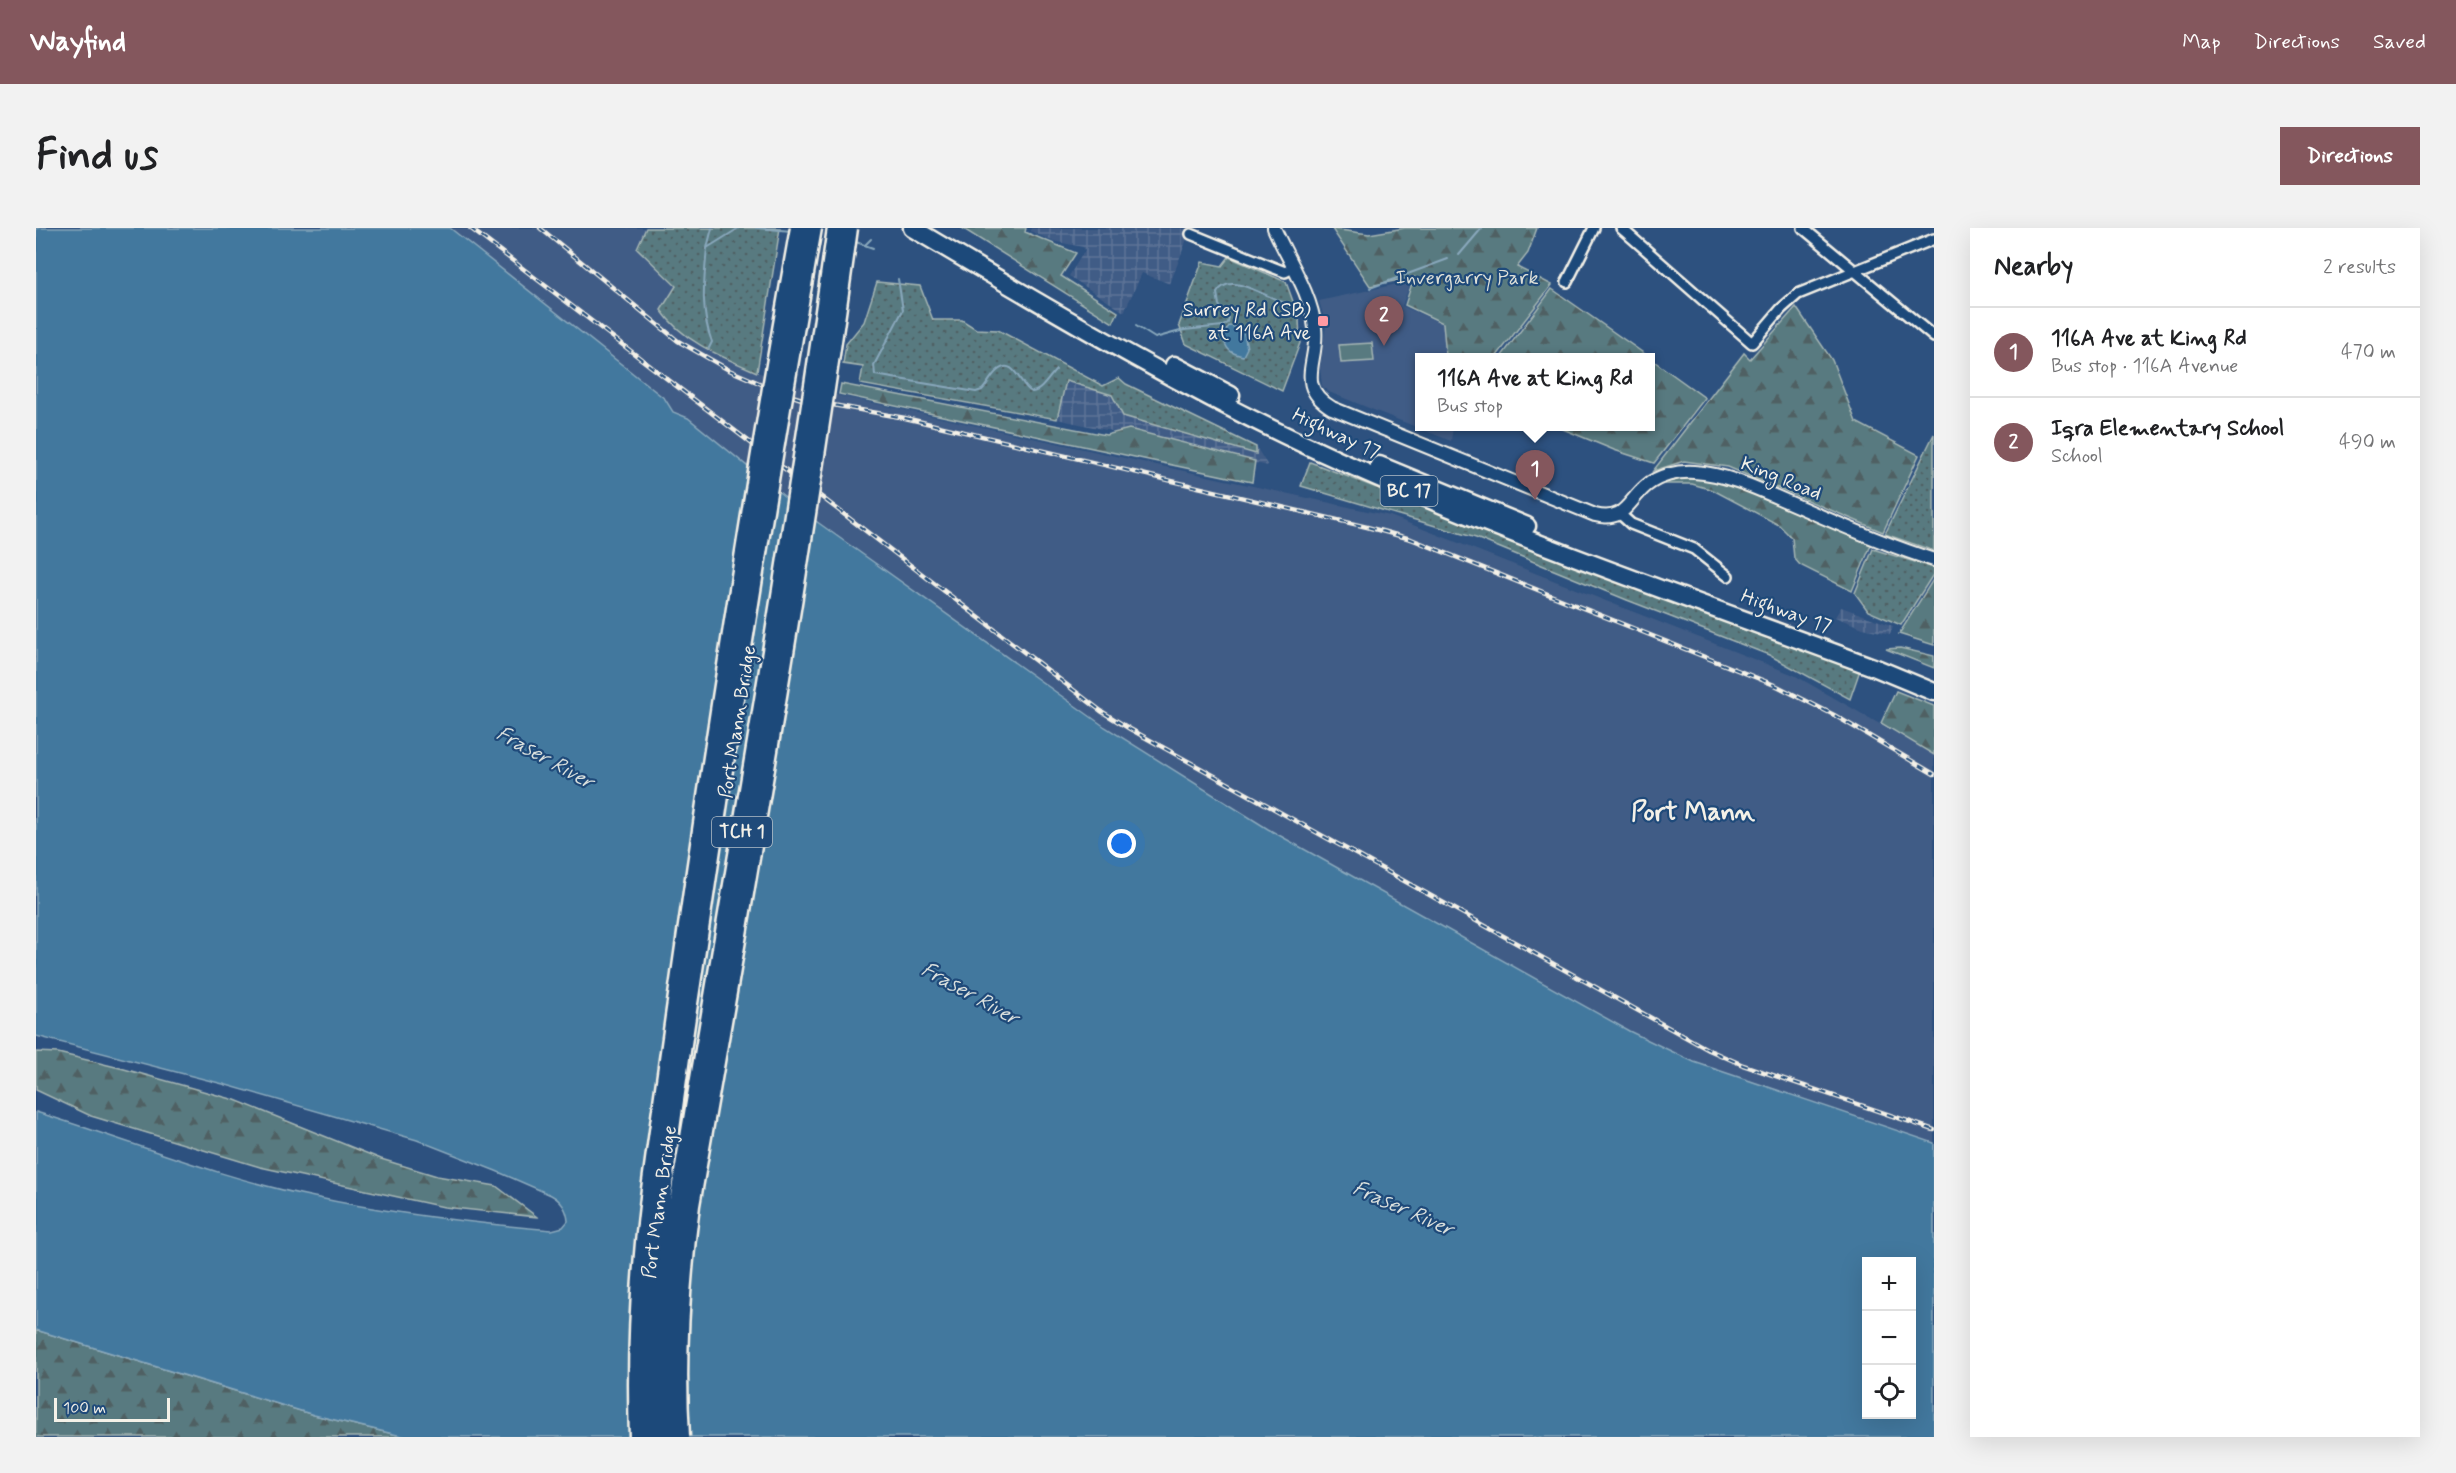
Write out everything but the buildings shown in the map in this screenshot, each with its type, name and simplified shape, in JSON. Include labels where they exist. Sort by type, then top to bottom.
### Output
[{"type":"highway","points":[[638,1437],[636,1339],[649,1197],[693,885],[777,350],[800,228]]},
{"type":"highway","name":"Port Mann Bridge","points":[[652,1437],[650,1339],[656,1249],[675,1104],[741,667],[813,228]]},
{"type":"highway","name":"Port Mann Bridge","points":[[667,1437],[666,1340],[672,1250],[678,1202],[733,891],[818,357],[836,228]]},
{"type":"highway","points":[[681,1437],[679,1340],[691,1204],[748,882],[831,360],[849,228]]},
{"type":"highway","name":"Highway 17","points":[[912,228],[1042,305],[1191,388],[1336,459],[1452,510],[1876,668],[1934,692]]},
{"type":"highway","name":"Highway 17","points":[[932,228],[1048,296],[1196,377],[1341,449],[1456,499],[1934,682]]},
{"type":"street","points":[[1274,228],[1309,303],[1316,328],[1311,375],[1311,384],[1316,396],[1332,408],[1595,515],[1604,517],[1620,514],[1631,524],[1694,549],[1728,576]]},
{"type":"street","points":[[1567,282],[1594,228]]},
{"type":"street","points":[[1621,228],[1752,343],[1781,309],[1798,294],[1934,239]]},
{"type":"street","points":[[1803,228],[1934,337]]},
{"type":"street","points":[[1191,234],[1285,272],[1293,268]]},
{"type":"street","name":"King Road","points":[[1620,514],[1645,486],[1655,480],[1682,472],[1701,472],[1739,482],[1876,540],[1934,560]]},
{"type":"shaded area","points":[[450,228],[646,228],[637,248],[676,286],[661,310],[668,320],[705,349],[757,372],[808,389],[1390,516],[1794,675],[1934,755],[1934,1143],[1694,1062],[1629,1031],[1268,829],[1105,727],[806,514],[688,418],[673,412],[665,399]]},
{"type":"shaded area","points":[[1031,228],[1191,228],[1170,284],[1142,273],[1124,312],[1069,276],[1085,250],[1083,247],[1052,241],[1030,231]]},
{"type":"shaded area","points":[[1411,281],[1402,306],[1443,324],[1446,353],[1415,353],[1415,427],[1329,392],[1322,386],[1320,368],[1326,325],[1319,301]]},
{"type":"shaded area","points":[[1066,381],[1112,395],[1256,447],[1268,466],[1057,419]]},
{"type":"shaded area","points":[[1426,431],[1452,431],[1451,441]]},
{"type":"shaded area","points":[[1841,607],[1893,626],[1890,634],[1863,628],[1835,617]]},
{"type":"green space","points":[[646,228],[780,228],[757,372],[692,340],[680,331],[661,310],[676,286],[637,248]]},
{"type":"green space","points":[[962,228],[1026,228],[1025,232],[1076,253],[1061,276],[1118,312],[1113,323]]},
{"type":"green space","name":"Invergarry Park","points":[[1405,228],[1537,228],[1528,253],[1517,267],[1552,285],[1499,353],[1446,353],[1443,323],[1405,305],[1414,277],[1370,286],[1332,229],[1369,234]]},
{"type":"green space","points":[[1229,257],[1286,282],[1299,318],[1300,343],[1282,391],[1186,344],[1179,325],[1202,262],[1222,266]]},
{"type":"green space","points":[[877,282],[920,286],[933,320],[962,320],[976,329],[998,330],[1103,386],[1119,378],[1126,384],[1256,447],[1256,454],[1123,416],[1112,395],[1066,381],[1057,419],[860,384],[863,367],[843,364],[846,344],[864,322]]},
{"type":"green space","points":[[1552,289],[1643,353],[1504,353]]},
{"type":"green space","points":[[1796,307],[1832,360],[1856,422],[1919,455],[1883,532],[1728,467],[1684,461],[1653,471],[1744,353],[1750,359]]},
{"type":"green space","points":[[1372,343],[1374,361],[1341,363],[1339,345]]},
{"type":"green space","points":[[1655,362],[1705,398],[1654,463],[1568,431],[1655,431]]},
{"type":"green space","points":[[841,384],[1106,435],[1129,429],[1255,461],[1252,482],[839,394]]},
{"type":"green space","points":[[1934,434],[1934,551],[1885,534]]},
{"type":"green space","points":[[1310,462],[1629,586],[1860,670],[1850,699],[1769,655],[1476,538],[1301,486]]},
{"type":"green space","points":[[1691,476],[1738,487],[1760,495],[1871,545],[1852,591],[1800,565],[1794,558],[1792,538],[1779,525],[1713,490],[1692,484],[1665,484],[1667,479]]},
{"type":"green space","points":[[1873,549],[1934,568],[1934,573],[1901,625],[1868,611],[1855,593]]},
{"type":"green space","points":[[1934,578],[1934,645],[1899,634]]},
{"type":"green space","points":[[1900,648],[1934,656],[1934,668],[1886,649]]},
{"type":"green space","points":[[1896,691],[1934,706],[1934,755],[1881,723]]},
{"type":"green space","points":[[36,1052],[58,1053],[235,1100],[381,1159],[437,1176],[496,1186],[537,1217],[444,1207],[260,1167],[91,1116],[36,1090]]},
{"type":"green space","points":[[36,1330],[314,1415],[406,1437],[36,1437]]},
{"type":"water","name":"Fraser River","points":[[36,228],[450,228],[665,399],[673,412],[688,418],[806,514],[1105,727],[1268,829],[1629,1031],[1694,1062],[1934,1143],[1934,1437],[406,1437],[314,1415],[36,1330],[36,1112],[243,1180],[314,1197],[403,1213],[552,1230],[563,1227],[568,1221],[565,1209],[551,1195],[496,1171],[417,1140],[223,1084],[36,1036]]},
{"type":"water","points":[[1229,326],[1243,328],[1247,348],[1243,356],[1228,349],[1225,343],[1222,335]]},
{"type":"waterway","points":[[707,248],[712,228]]},
{"type":"waterway","points":[[709,348],[712,342],[704,307],[707,248],[739,228]]},
{"type":"waterway","points":[[756,228],[792,231]]},
{"type":"waterway","points":[[1459,255],[1482,228]]},
{"type":"waterway","points":[[865,245],[871,239]]},
{"type":"waterway","points":[[853,241],[873,248]]},
{"type":"waterway","points":[[1370,288],[1448,259]]},
{"type":"waterway","points":[[898,279],[903,310],[874,365],[875,375],[976,392],[982,390],[997,371],[1008,367],[1032,392],[1042,386],[1056,370]]},
{"type":"waterway","points":[[1136,326],[1155,338],[1184,330],[1223,326],[1228,323],[1229,318],[1219,305],[1217,293],[1223,286],[1232,284],[1242,285],[1286,303],[1295,304]]},
{"type":"railway","points":[[470,228],[1101,711],[1130,729],[1709,1050],[1743,1065],[1934,1130]]},
{"type":"railway","points":[[540,228],[678,341],[729,370],[780,392],[805,400],[905,418],[1411,539],[1777,686],[1834,715],[1934,774]]},
{"type":"place","name":"Surrey Rd (SB) at 116A Ave","points":[[1323,321]]},
{"type":"place","name":"Iqra Elementary School","points":[[1384,346]]},
{"type":"place","name":"116A Ave at King Rd","points":[[1535,500]]},
{"type":"district","name":"Port Mann","points":[[1693,813]]}]
